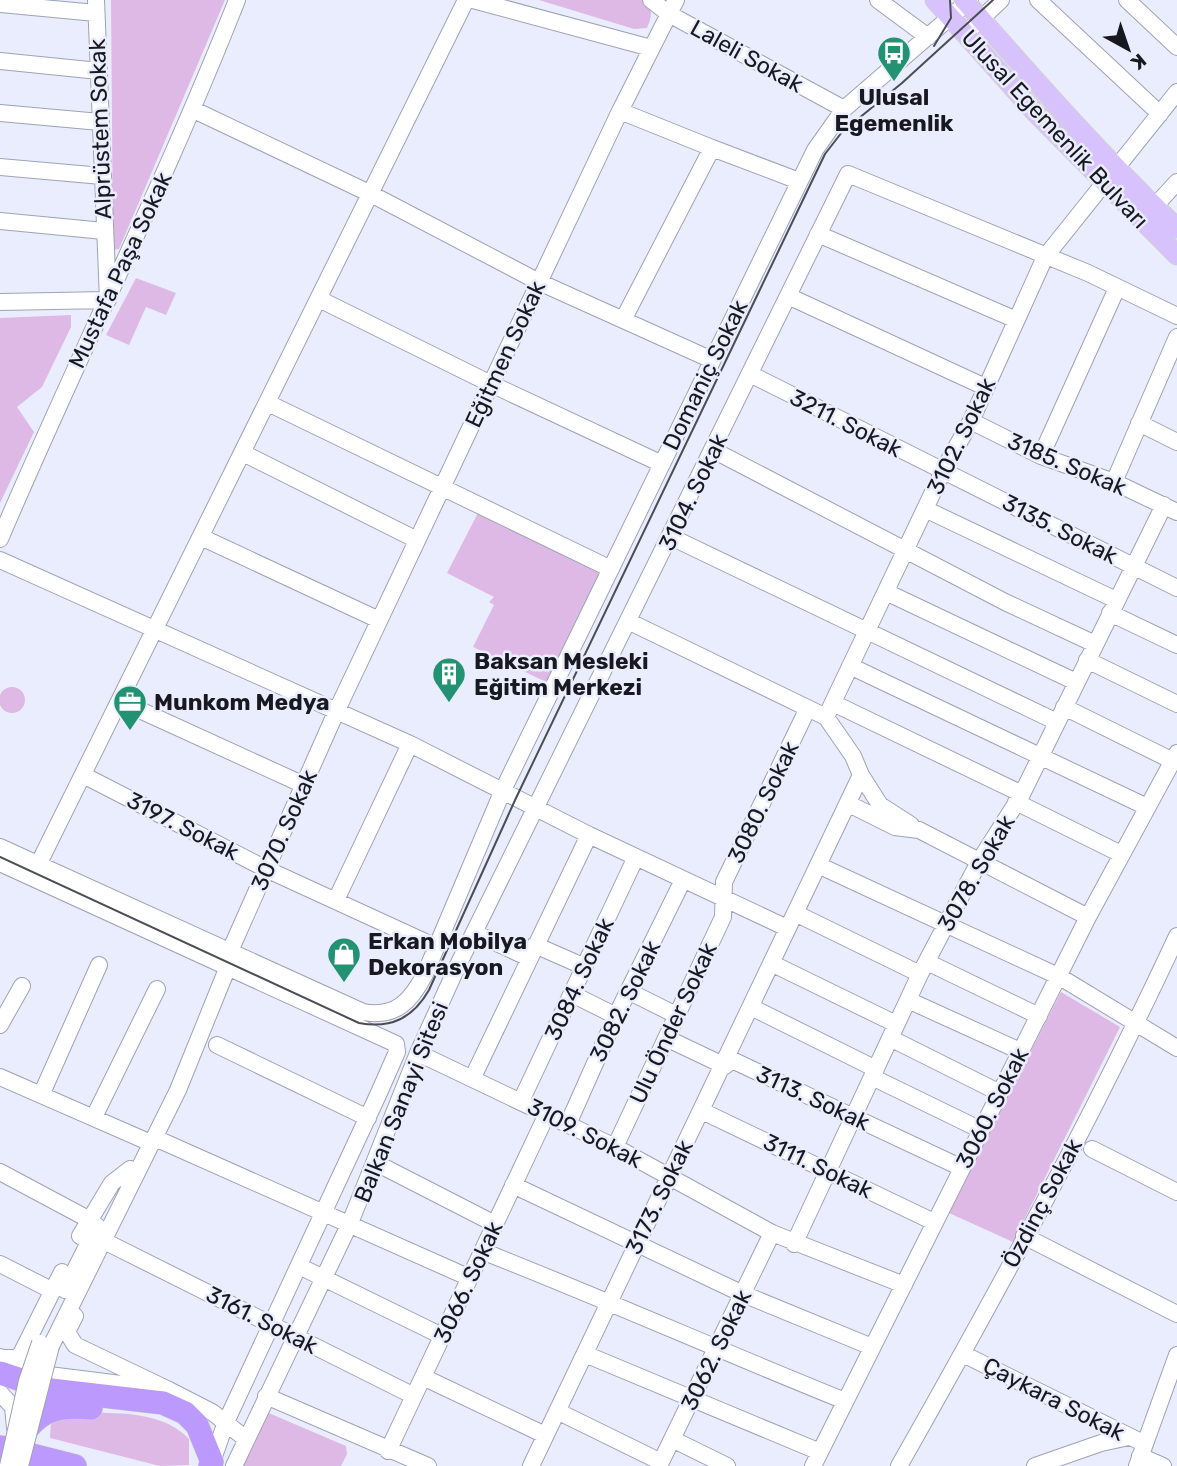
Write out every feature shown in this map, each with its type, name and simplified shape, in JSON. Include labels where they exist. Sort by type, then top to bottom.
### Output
[{"type":"highway","points":[[1,1363],[51,1390],[163,1404],[185,1413],[197,1425],[213,1465]]},
{"type":"highway","points":[[75,1466],[14,1435],[38,1416],[57,1408],[84,1407],[156,1414],[182,1426],[213,1465]]},
{"type":"main road","name":"Ulusal Egemenlik Bulvarı","points":[[935,0],[965,34],[1110,175],[1155,206],[1177,228]]},
{"type":"main road","name":"Ulusal Egemenlik Bulvarı","points":[[967,1],[979,20],[1177,255]]},
{"type":"street","name":"Mustafa Paşa Sokak","points":[[0,539],[63,393],[194,110],[237,0]]},
{"type":"street","points":[[38,865],[466,0]]},
{"type":"street","points":[[473,0],[651,48]]},
{"type":"street","name":"Laleli Sokak","points":[[651,0],[673,7],[844,110]]},
{"type":"street","points":[[877,0],[928,37]]},
{"type":"street","points":[[965,34],[1002,0]]},
{"type":"street","points":[[1038,0],[1160,114]]},
{"type":"street","points":[[1127,0],[1177,47]]},
{"type":"street","name":"Domaniç Sokak","points":[[230,951],[363,1012],[387,1014],[401,1008],[418,988],[503,790],[815,150],[844,110],[951,18],[967,1]]},
{"type":"street","points":[[0,4],[96,6]]},
{"type":"street","name":"Alprüstem Sokak","points":[[96,6],[108,300]]},
{"type":"street","name":"Eğitmen Sokak","points":[[337,710],[620,111],[673,7]]},
{"type":"street","points":[[0,61],[99,71]]},
{"type":"street","name":"3102. Sokak","points":[[830,710],[943,471],[971,421],[1014,319],[1045,257],[1177,92]]},
{"type":"street","points":[[194,110],[372,194],[539,282],[712,360]]},
{"type":"street","points":[[620,111],[799,181]]},
{"type":"street","points":[[0,113],[100,122]]},
{"type":"street","points":[[623,320],[712,148]]},
{"type":"street","points":[[0,167],[102,176]]},
{"type":"street","name":"3104. Sokak","points":[[535,807],[630,622],[848,174],[1045,257]]},
{"type":"street","points":[[1155,206],[1177,182]]},
{"type":"street","points":[[0,221],[104,231]]},
{"type":"street","points":[[818,234],[1014,319]]},
{"type":"street","points":[[1045,257],[1177,316]]},
{"type":"street","points":[[1041,456],[1117,288]]},
{"type":"street","points":[[788,296],[985,387]]},
{"type":"street","points":[[319,299],[662,464]]},
{"type":"street","points":[[0,302],[108,300]]},
{"type":"street","points":[[1114,482],[1139,423],[1170,374],[1177,337]]},
{"type":"street","name":"3211. Sokak","points":[[750,374],[943,471]]},
{"type":"street","points":[[268,403],[611,569]]},
{"type":"street","name":"3185. Sokak","points":[[971,421],[1041,456],[1114,482],[1170,509]]},
{"type":"street","points":[[1139,423],[1177,442]]},
{"type":"street","points":[[713,450],[905,551],[1094,644]]},
{"type":"street","points":[[243,453],[417,540]]},
{"type":"street","name":"3135. Sokak","points":[[943,471],[1177,588]]},
{"type":"street","points":[[925,509],[1113,606],[1177,645]]},
{"type":"street","name":"3078. Sokak","points":[[794,1244],[826,1170],[946,924],[980,860],[1019,798],[1134,566],[1170,509]]},
{"type":"street","points":[[201,537],[379,620]]},
{"type":"street","points":[[671,537],[867,631],[1060,715],[1175,757]]},
{"type":"street","points":[[0,560],[410,744],[589,835],[787,929]]},
{"type":"street","points":[[886,592],[1076,682]]},
{"type":"street","points":[[630,622],[808,708],[830,710],[1019,798],[1121,854]]},
{"type":"street","points":[[1087,660],[1177,704]]},
{"type":"street","points":[[850,666],[1147,807]]},
{"type":"street","points":[[120,701],[303,785]]},
{"type":"street","name":"3080. Sokak","points":[[722,898],[724,882],[808,708]]},
{"type":"street","name":"3070. Sokak","points":[[149,1139],[178,1090],[222,967],[337,710]]},
{"type":"street","points":[[830,710],[861,775],[880,805],[919,830],[1088,917]]},
{"type":"street","points":[[335,900],[410,744]]},
{"type":"street","name":"3060. Sokak","points":[[816,1459],[1088,917],[1175,757]]},
{"type":"street","name":"3197. Sokak","points":[[83,775],[267,869],[436,947]]},
{"type":"street","name":"3173. Sokak","points":[[531,1466],[861,775]]},
{"type":"street","points":[[849,804],[895,827],[919,830]]},
{"type":"street","name":"Balkan Sanayi Sitesi","points":[[213,1465],[246,1439],[350,1223],[418,1053],[535,807]]},
{"type":"street","points":[[472,1077],[589,835]]},
{"type":"street","points":[[0,847],[230,951]]},
{"type":"street","name":"3084. Sokak","points":[[521,1101],[636,857]]},
{"type":"street","points":[[0,863],[222,967],[358,1028],[389,1038],[396,1044],[393,1061],[368,1118],[226,1422],[213,1465]]},
{"type":"street","points":[[818,865],[1060,977],[1177,1048]]},
{"type":"street","name":"3082. Sokak","points":[[568,1124],[616,1016],[683,880]]},
{"type":"street","name":"Ulu Önder Sokak","points":[[615,1147],[723,917],[722,898]]},
{"type":"street","points":[[795,913],[1039,1016]]},
{"type":"street","points":[[475,933],[585,967]]},
{"type":"street","name":"Özdinç Sokak","points":[[899,1466],[963,1354],[1136,1025],[1177,936]]},
{"type":"street","points":[[771,963],[1000,1093]]},
{"type":"street","points":[[42,1093],[99,965]]},
{"type":"street","points":[[0,1025],[22,986]]},
{"type":"street","points":[[94,1117],[157,989]]},
{"type":"street","points":[[630,992],[676,1015]]},
{"type":"street","points":[[572,995],[616,1016]]},
{"type":"street","points":[[908,1000],[1020,1051]]},
{"type":"street","points":[[751,1007],[982,1130]]},
{"type":"street","name":"3113. Sokak","points":[[666,1038],[724,1066],[732,1060],[962,1168]]},
{"type":"street","points":[[217,1045],[368,1118]]},
{"type":"street","name":"3109. Sokak","points":[[418,1053],[615,1147],[794,1244],[904,1285]]},
{"type":"street","points":[[0,1077],[350,1223],[470,1278]]},
{"type":"street","name":"3111. Sokak","points":[[702,1111],[934,1222]]},
{"type":"street","name":"3066. Sokak","points":[[388,1451],[547,1114]]},
{"type":"street","points":[[8,1466],[14,1435],[79,1260],[149,1139]]},
{"type":"street","points":[[149,1139],[110,1244],[67,1332],[69,1339],[226,1422],[246,1439]]},
{"type":"street","points":[[1092,1149],[1177,1192]]},
{"type":"street","points":[[376,1163],[495,1224]]},
{"type":"street","points":[[1,1363],[21,1354],[89,1219],[112,1183],[130,1169]]},
{"type":"street","points":[[0,1172],[89,1219]]},
{"type":"street","points":[[513,1185],[743,1294],[872,1347]]},
{"type":"street","points":[[46,1344],[131,1187]]},
{"type":"street","name":"3062. Sokak","points":[[660,1464],[772,1233]]},
{"type":"street","points":[[1024,1236],[1177,1314]]},
{"type":"street","name":"3161. Sokak","points":[[110,1244],[414,1396]]},
{"type":"street","points":[[482,1251],[608,1300],[716,1350],[845,1401]]},
{"type":"street","points":[[0,1264],[53,1291]]},
{"type":"street","points":[[299,1265],[442,1336]]},
{"type":"street","points":[[585,1354],[816,1459]]},
{"type":"street","name":"Çaykara Sokak","points":[[963,1354],[1129,1437],[1141,1455],[1163,1466]]},
{"type":"street","points":[[1141,1455],[1170,1397],[1177,1355]]},
{"type":"street","points":[[1,1363],[49,1375],[169,1390]]},
{"type":"street","points":[[423,1377],[545,1435]]},
{"type":"street","points":[[0,1393],[13,1407],[14,1435],[20,1466]]},
{"type":"street","points":[[266,1396],[428,1466]]},
{"type":"street","points":[[557,1411],[660,1464]]},
{"type":"street","points":[[1035,1466],[1101,1443],[1129,1437]]},
{"type":"street","points":[[673,1438],[727,1466]]},
{"type":"shaded area","points":[[111,0],[225,0],[119,249],[113,250]]},
{"type":"shaded area","points":[[539,0],[641,0],[650,9],[651,15],[647,28],[634,29]]},
{"type":"shaded area","points":[[136,278],[176,293],[166,315],[146,307],[129,345],[106,335]]},
{"type":"shaded area","points":[[71,315],[71,327],[42,387],[17,407],[34,432],[0,503],[0,318]]},
{"type":"shaded area","points":[[480,509],[605,568],[571,639],[546,682],[473,647],[494,605],[489,602],[494,597],[447,573]]},
{"type":"shaded area","points":[[12,687],[21,691],[25,700],[21,709],[12,713],[3,709],[-1,700],[3,691]]},
{"type":"shaded area","points":[[1061,992],[1120,1027],[1013,1242],[949,1213]]},
{"type":"shaded area","points":[[264,1411],[346,1446],[347,1454],[341,1466],[241,1466]]},
{"type":"shaded area","points":[[71,1413],[134,1415],[164,1422],[189,1439],[189,1465],[160,1466],[50,1438],[51,1422]]},
{"type":"tram line","points":[[934,46],[951,18],[950,0]]},
{"type":"tram line","points":[[0,857],[359,1023],[391,1023],[416,1008],[429,990],[516,798],[825,154],[842,132],[902,83],[993,0]]},
{"type":"place","name":"Ulusal Egemenlik","points":[[894,83]]},
{"type":"place","name":"Baksan Mesleki Eğitim Merkezi","points":[[449,704]]},
{"type":"place","name":"Munkom Medya","points":[[130,732]]},
{"type":"place","name":"Erkan Mobilya Dekorasyon","points":[[344,984]]}]
